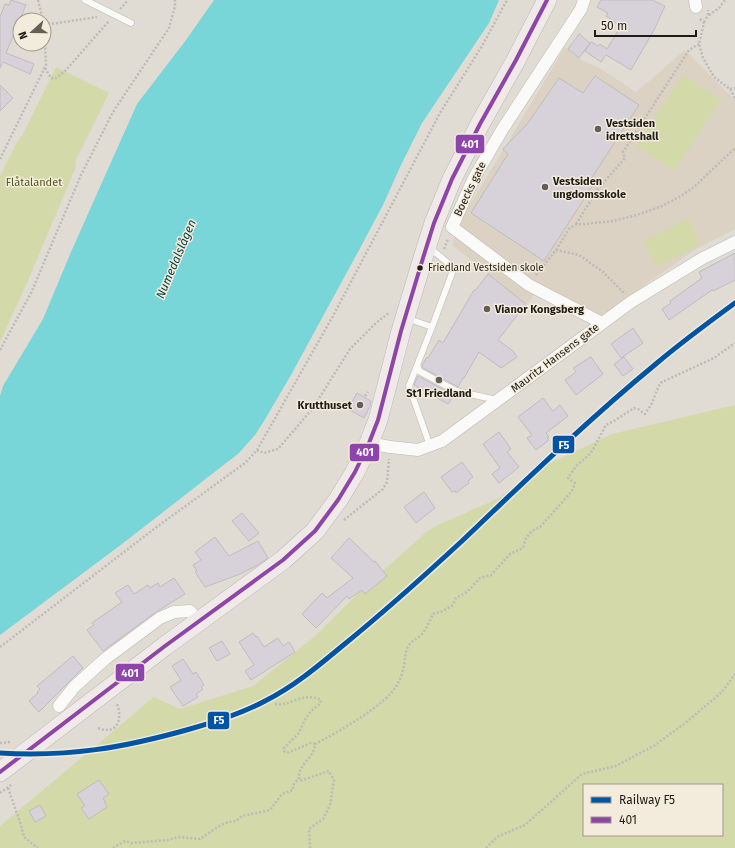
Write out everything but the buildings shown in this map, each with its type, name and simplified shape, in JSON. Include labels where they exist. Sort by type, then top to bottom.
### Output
[{"type":"main road","points":[[7,774],[39,742],[283,560],[315,531],[347,486],[369,443],[378,420],[400,314],[452,179],[547,0]]},
{"type":"street","name":"Boecks gate","points":[[584,0],[581,9],[502,130],[474,178],[452,227],[529,285],[602,323]]},
{"type":"street","name":"Mauritz Hansens gate","points":[[369,443],[418,450],[442,441],[631,302],[703,258],[735,242]]},
{"type":"street","points":[[59,706],[74,687],[94,668],[160,618],[174,612],[190,611],[199,622]]},
{"type":"lane","points":[[85,0],[132,23]]},
{"type":"lane","points":[[427,246],[454,268],[418,367],[409,386],[430,446]]},
{"type":"lane","points":[[400,314],[432,327]]},
{"type":"lane","points":[[418,367],[419,371],[456,391],[498,400]]},
{"type":"path","points":[[38,0],[41,12]]},
{"type":"path","points":[[45,68],[51,78],[55,79],[66,70],[128,0]]},
{"type":"path","points":[[0,350],[31,293],[81,175],[113,112],[170,28],[175,0]]},
{"type":"path","points":[[0,646],[244,463],[257,450],[298,380],[340,303],[440,113],[482,46],[507,0]]},
{"type":"path","points":[[708,15],[719,8],[725,0]]},
{"type":"path","points":[[696,3],[699,18],[704,23],[699,44],[703,58],[714,77],[730,89],[735,98]]},
{"type":"path","points":[[52,24],[114,14]]},
{"type":"path","points":[[529,285],[556,250],[569,229],[575,224],[598,189],[625,158],[623,152],[688,50],[699,44]]},
{"type":"path","points":[[0,159],[45,68],[45,52]]},
{"type":"path","points":[[730,89],[735,88]]},
{"type":"path","points":[[575,224],[613,221],[637,215],[662,206],[694,187],[735,148]]},
{"type":"path","points":[[556,250],[579,255],[603,272],[631,302]]},
{"type":"path","points":[[257,450],[264,453],[278,449],[313,408],[350,349],[376,323],[392,311],[400,314]]},
{"type":"path","points":[[275,704],[287,703],[306,697],[321,700],[320,704],[306,718],[298,734],[284,748],[284,751],[287,753],[311,743],[315,744],[341,730],[381,702],[398,684],[404,664],[404,655],[410,644],[423,633],[433,614],[443,611],[453,605],[456,598],[467,592],[480,578],[491,575],[510,554],[523,548],[526,538],[540,527],[572,491],[574,483],[568,478],[576,466],[590,452],[606,425],[634,408],[645,414],[652,405],[660,383],[714,358],[735,343]]},
{"type":"path","points":[[488,847],[497,837],[525,825],[582,774],[616,766],[655,745],[684,724],[722,692],[735,674]]},
{"type":"path","points":[[98,728],[108,730],[115,727],[120,722],[117,704]]},
{"type":"path","points":[[113,848],[124,841],[168,840],[178,837],[200,840],[220,826],[231,821],[236,821],[242,816],[270,810],[282,794],[293,790],[293,785],[299,778],[299,772],[315,748],[315,744]]},
{"type":"path","points":[[299,778],[300,781],[329,771],[334,780],[330,805],[323,819],[309,829],[310,848]]},
{"type":"path","points":[[7,774],[24,837],[38,848]]},
{"type":"shaded area","points":[[565,47],[581,60],[598,67],[636,92],[685,50],[735,100],[735,229],[696,249],[589,324],[572,312],[536,293],[527,304],[452,245],[460,221]]},
{"type":"green space","name":"Flåtalandet","points":[[56,67],[109,93],[75,162],[76,167],[0,342],[0,176],[18,140],[22,136]]},
{"type":"green space","points":[[683,75],[721,100],[674,171],[636,146]]},
{"type":"green space","points":[[688,218],[701,244],[656,267],[643,241]]},
{"type":"green space","points":[[735,405],[735,848],[0,848],[0,826],[154,697],[180,709],[253,686],[314,637],[369,583],[429,530],[497,499],[548,464],[612,434]]},
{"type":"water","name":"Numedalslågen","points":[[214,0],[499,0],[489,23],[422,123],[365,239],[291,375],[255,435],[238,454],[122,544],[0,635],[0,396],[3,386],[43,319],[137,104],[186,40]]},
{"type":"rail line","name":"F5","points":[[0,753],[49,754],[96,750],[165,736],[209,724],[247,710],[285,689],[323,662],[403,595],[558,450],[632,384],[676,347],[735,303]]},
{"type":"transit line","name":"401","points":[[0,772],[165,646],[283,560],[315,531],[338,500],[355,472],[378,420],[401,331],[423,258],[434,223],[452,179],[547,0]]},
{"type":"place","name":"Vestsiden idrettshall","points":[[598,129]]},
{"type":"place","name":"Vestsiden ungdomsskole","points":[[545,187]]},
{"type":"place","name":"Friedland Vestsiden skole","points":[[420,268]]},
{"type":"place","name":"Vianor Kongsberg","points":[[487,309]]},
{"type":"place","name":"St1 Friedland","points":[[439,380]]},
{"type":"place","name":"Krutthuset","points":[[360,405]]}]
